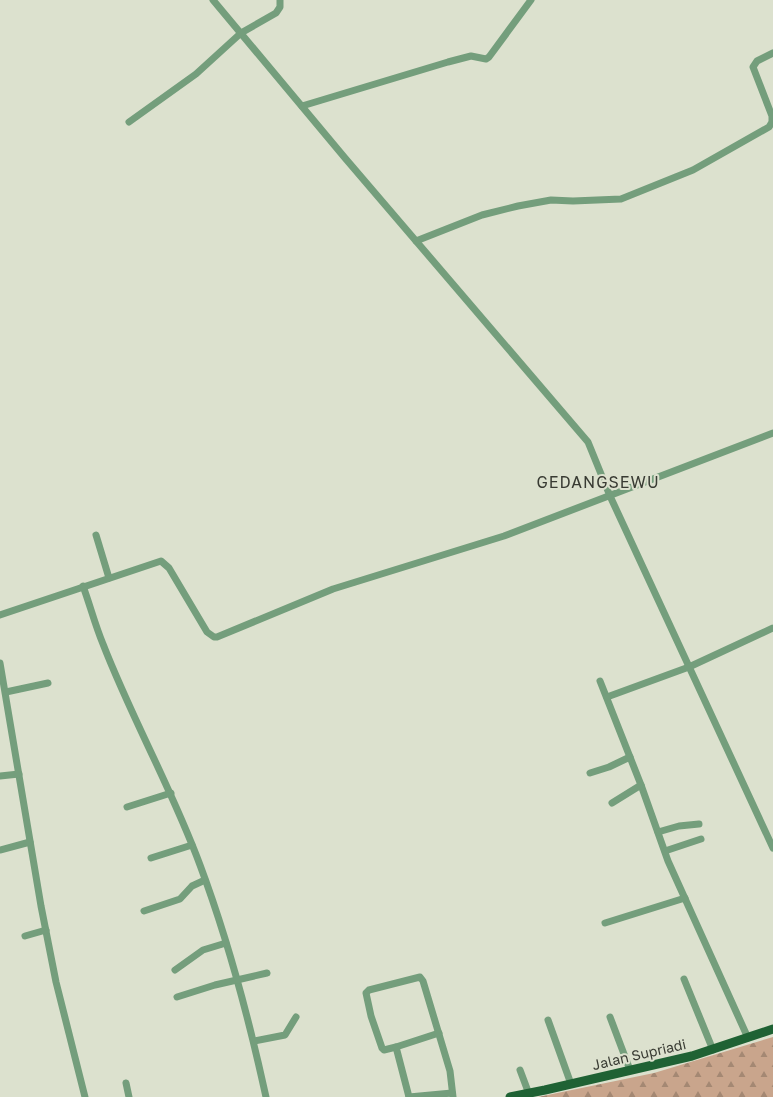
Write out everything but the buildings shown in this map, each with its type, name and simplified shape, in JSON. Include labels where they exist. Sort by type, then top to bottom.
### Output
[{"type":"main road","name":"Jalan Supriadi","points":[[510,1097],[530,1094],[714,1050],[773,1029]]},
{"type":"street","points":[[213,0],[588,442],[610,496],[773,848]]},
{"type":"street","points":[[128,122],[196,74],[241,33],[276,12],[280,7],[280,0]]},
{"type":"street","points":[[302,106],[470,56],[482,58],[489,57],[531,0]]},
{"type":"street","points":[[416,241],[482,215],[525,205],[550,200],[573,201],[621,199],[693,170],[769,127],[772,122],[772,116],[753,67],[757,61],[773,53]]},
{"type":"street","points":[[0,615],[161,561],[169,568],[207,632],[211,636],[217,637],[333,590],[504,536],[773,433]]},
{"type":"street","points":[[96,535],[109,578]]},
{"type":"street","points":[[83,586],[102,643],[171,794],[205,880],[237,980],[254,1041],[266,1097]]},
{"type":"street","points":[[607,698],[689,667],[773,628]]},
{"type":"street","points":[[0,663],[20,774],[30,842],[56,982],[85,1097]]},
{"type":"street","points":[[600,681],[665,851],[748,1038]]},
{"type":"street","points":[[6,692],[48,683]]},
{"type":"street","points":[[590,773],[610,767],[630,757]]},
{"type":"street","points":[[0,776],[20,774]]},
{"type":"street","points":[[612,803],[641,786]]},
{"type":"street","points":[[128,807],[171,794]]},
{"type":"street","points":[[658,832],[679,826],[699,824]]},
{"type":"street","points":[[665,851],[700,839]]},
{"type":"street","points":[[0,850],[30,842]]},
{"type":"street","points":[[151,858],[192,845]]},
{"type":"street","points":[[144,912],[180,899],[192,886],[205,880]]},
{"type":"street","points":[[605,923],[685,898]]},
{"type":"street","points":[[26,936],[46,930]]},
{"type":"street","points":[[175,970],[203,950],[226,943]]},
{"type":"street","points":[[177,997],[215,984],[267,972]]},
{"type":"street","points":[[396,1047],[409,1097],[452,1095],[450,1071],[439,1033],[423,980],[420,977],[367,990],[366,994],[371,1016],[384,1050],[439,1033]]},
{"type":"street","points":[[684,979],[714,1050]]},
{"type":"street","points":[[254,1041],[284,1035],[296,1017]]},
{"type":"street","points":[[610,1017],[630,1070]]},
{"type":"street","points":[[548,1020],[571,1084]]},
{"type":"street","points":[[520,1070],[530,1094]]},
{"type":"street","points":[[126,1083],[129,1097]]},
{"type":"green space","points":[[773,1037],[773,1097],[538,1097],[654,1073]]},
{"type":"district","name":"GEDANGSEWU","points":[[598,482]]}]
